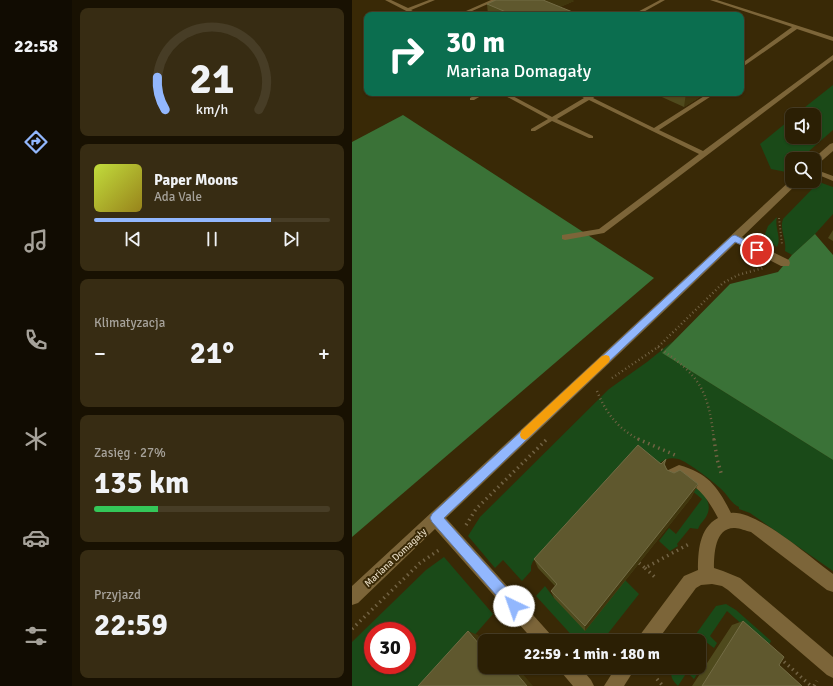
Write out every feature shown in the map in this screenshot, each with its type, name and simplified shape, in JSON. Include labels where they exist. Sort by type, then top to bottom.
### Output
[{"type":"street","points":[[821,157],[833,146]]},
{"type":"street","name":"Mariana Domagały","points":[[352,597],[788,188]]},
{"type":"street","points":[[735,238],[785,263]]},
{"type":"street","points":[[668,478],[674,473],[679,472],[685,473],[696,479],[715,496],[727,521]]},
{"type":"street","points":[[436,518],[539,634]]},
{"type":"street","points":[[706,575],[706,552],[710,537],[720,525],[727,521],[736,520],[755,526],[833,584]]},
{"type":"street","points":[[651,634],[686,585],[696,578],[706,575],[722,578],[734,584],[833,669]]},
{"type":"street","points":[[574,674],[585,686]]},
{"type":"street","points":[[613,686],[622,674]]},
{"type":"lane","points":[[387,0],[411,12]]},
{"type":"lane","points":[[407,10],[433,0]]},
{"type":"lane","points":[[467,12],[495,0]]},
{"type":"lane","points":[[640,12],[663,0]]},
{"type":"lane","points":[[712,0],[833,39]]},
{"type":"lane","points":[[482,6],[488,8]]},
{"type":"lane","points":[[739,12],[743,10]]},
{"type":"lane","points":[[744,64],[796,27]]},
{"type":"lane","points":[[565,237],[601,231],[833,57]]},
{"type":"lane","points":[[472,99],[478,96]]},
{"type":"lane","points":[[509,96],[552,119],[591,137]]},
{"type":"lane","points":[[584,96],[704,154]]},
{"type":"lane","points":[[533,130],[592,96]]},
{"type":"lane","points":[[654,130],[708,96]]},
{"type":"lane","points":[[821,174],[833,179]]},
{"type":"path","points":[[780,248],[782,240],[778,221],[781,212]]},
{"type":"path","points":[[610,380],[658,347],[723,283],[738,275],[763,268],[764,263]]},
{"type":"path","points":[[658,347],[681,363],[693,377],[704,394],[710,408],[713,442],[723,480]]},
{"type":"path","points":[[592,397],[601,387]]},
{"type":"path","points":[[597,391],[600,402],[608,415],[629,434],[679,456]]},
{"type":"path","points":[[464,527],[476,509],[548,439]]},
{"type":"path","points":[[645,568],[690,544]]},
{"type":"path","points":[[352,629],[420,563],[443,548]]},
{"type":"path","points":[[639,563],[657,579]]},
{"type":"path","points":[[777,656],[811,686]]},
{"type":"path","points":[[657,679],[663,686]]},
{"type":"green space","points":[[833,85],[833,130],[821,141],[821,108],[804,108]]},
{"type":"green space","points":[[403,115],[654,278],[352,537],[352,142]]},
{"type":"green space","points":[[785,124],[785,144],[817,144],[808,152],[785,152],[785,172],[771,169],[760,144]]},
{"type":"green space","points":[[821,183],[833,187],[833,214],[815,234],[792,255],[785,251],[782,227],[783,219],[813,188],[821,188]]},
{"type":"green space","points":[[777,217],[776,225],[779,240],[777,247],[767,240],[765,234],[768,226]]},
{"type":"green space","points":[[815,234],[833,255],[833,460],[662,353],[730,284],[778,272],[792,255]]},
{"type":"green space","points":[[673,341],[662,353],[833,460],[833,571],[750,513],[739,509],[739,507],[732,502],[720,488],[695,468],[673,458],[666,459],[660,463],[533,561],[531,571],[522,581],[503,560],[495,568],[468,536],[480,517],[609,389]]},
{"type":"green space","points":[[684,484],[690,485],[704,495],[707,499],[709,509],[706,517],[698,529],[690,528],[677,544],[678,546],[670,551],[659,541],[669,528],[676,534],[702,499]]},
{"type":"green space","points":[[444,557],[493,614],[451,662],[419,686],[352,686],[352,642],[364,630],[364,674],[416,674],[416,622],[373,622],[426,570]]},
{"type":"green space","points":[[625,580],[639,594],[608,634],[571,634],[536,596],[545,586],[554,598]]},
{"type":"green space","points":[[726,604],[736,610],[771,641],[764,655],[744,626],[727,611],[710,636],[717,643],[714,648],[706,642],[706,634],[696,634],[716,606]]},
{"type":"green space","points":[[671,674],[686,674],[678,686]]},
{"type":"green space","points":[[689,674],[697,674],[694,679]]},
{"type":"building","points":[[496,0],[543,0],[573,12],[506,12],[487,4]]},
{"type":"building","points":[[638,445],[661,464],[666,459],[664,464],[667,470],[674,473],[680,470],[698,484],[585,626],[551,591],[557,584],[534,559]]},
{"type":"building","points":[[743,621],[784,657],[779,665],[802,686],[702,686]]},
{"type":"building","points":[[468,631],[478,643],[478,674],[517,674],[527,686],[418,686]]},
{"type":"slow traffic","points":[[525,435],[606,359]]},
{"type":"route","points":[[514,606],[436,518],[735,238],[757,250]]}]
